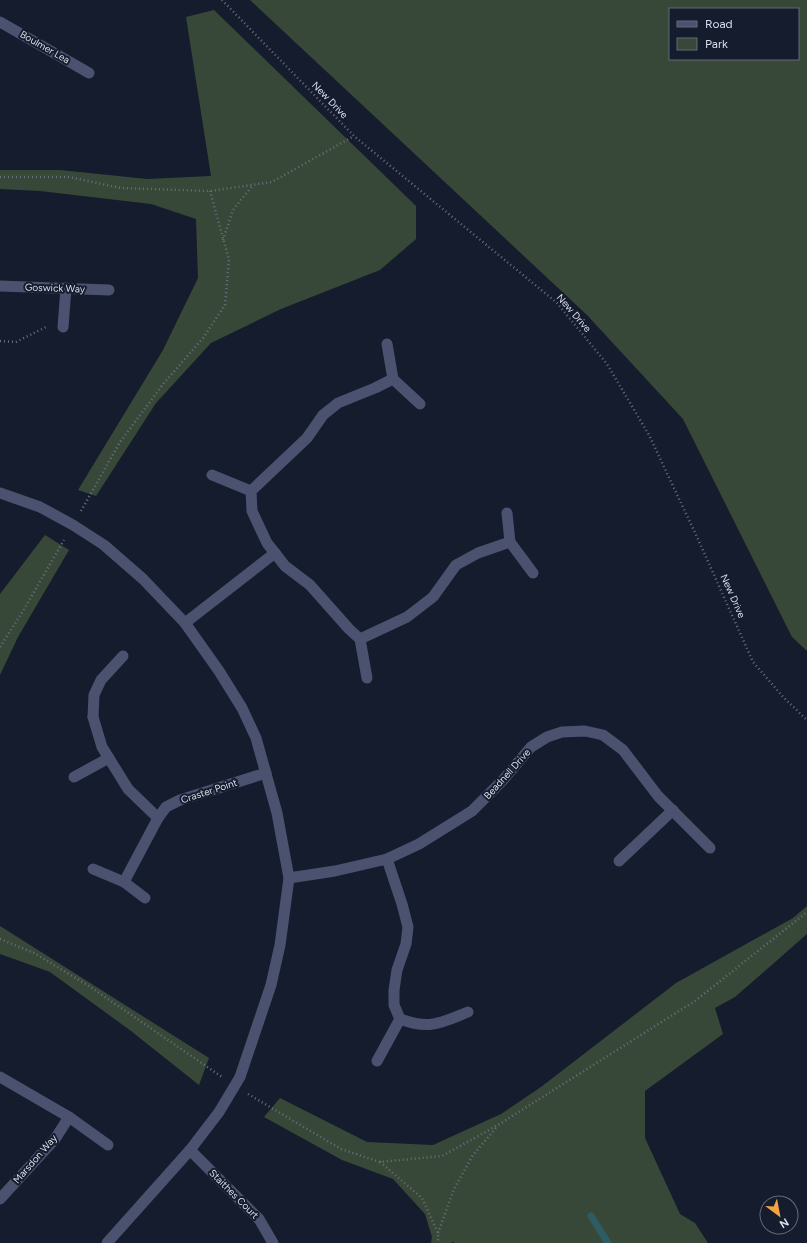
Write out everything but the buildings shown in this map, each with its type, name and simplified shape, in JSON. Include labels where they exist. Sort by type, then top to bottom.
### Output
[{"type":"street","name":"Boulmer Lea","points":[[0,22],[90,73]]},
{"type":"street","name":"Goswick Way","points":[[0,286],[110,290]]},
{"type":"street","points":[[63,327],[66,288]]},
{"type":"street","points":[[386,344],[393,379],[420,404]]},
{"type":"street","points":[[367,678],[360,639],[349,629],[310,585],[285,566],[274,553],[267,543],[252,512],[251,491],[307,438],[323,415],[338,403],[393,379]]},
{"type":"street","points":[[212,475],[251,491]]},
{"type":"street","points":[[0,493],[40,507],[73,525],[104,545],[143,579],[185,623],[219,670],[242,708],[256,738],[277,813],[289,878],[280,945],[271,985],[240,1078],[219,1112],[190,1150],[107,1243]]},
{"type":"street","points":[[508,513],[510,542],[532,573]]},
{"type":"street","points":[[360,639],[406,617],[433,598],[456,565],[478,553],[510,542]]},
{"type":"street","points":[[185,623],[274,553]]},
{"type":"street","points":[[123,656],[101,680],[94,695],[93,717],[102,747],[128,789],[158,818]]},
{"type":"street","name":"Beadnell Drive","points":[[289,878],[335,871],[387,859],[419,844],[472,811],[503,780],[531,747],[547,737],[562,732],[584,731],[603,735],[623,750],[658,796],[710,848]]},
{"type":"street","points":[[74,777],[109,758]]},
{"type":"street","name":"Craster Point","points":[[124,882],[158,818],[166,807],[180,800],[266,773]]},
{"type":"street","points":[[619,861],[673,810]]},
{"type":"street","points":[[387,859],[408,926],[406,944],[397,970],[394,990],[394,1005],[400,1019],[414,1024],[429,1026],[468,1012]]},
{"type":"street","points":[[93,870],[124,882],[145,898]]},
{"type":"street","points":[[377,1061],[400,1019]]},
{"type":"street","points":[[0,1077],[69,1117],[108,1145]]},
{"type":"street","name":"Marsdon Way","points":[[0,1199],[55,1139],[69,1117]]},
{"type":"street","name":"Staithes Court","points":[[190,1150],[259,1219],[273,1243]]},
{"type":"path","name":"New Drive","points":[[222,0],[354,136],[557,303],[607,364],[649,435],[698,537],[753,662],[784,698],[807,720]]},
{"type":"path","points":[[0,177],[69,177],[121,188],[210,191],[272,182],[354,136]]},
{"type":"path","points":[[223,240],[233,210],[252,185]]},
{"type":"path","points":[[84,506],[120,442],[164,383],[203,338],[225,305],[228,260],[210,191]]},
{"type":"path","points":[[0,341],[16,342],[49,326],[63,327]]},
{"type":"path","points":[[0,647],[24,611],[60,547]]},
{"type":"path","points":[[380,1162],[442,1156],[498,1126],[695,1001],[807,912]]},
{"type":"path","points":[[0,939],[34,953],[82,983],[214,1072]]},
{"type":"path","points":[[253,1097],[341,1149],[380,1162],[422,1198],[438,1233]]},
{"type":"path","points":[[438,1243],[438,1233],[454,1189],[461,1175],[473,1155],[498,1126]]},
{"type":"green space","points":[[250,0],[807,0],[807,651],[792,637],[683,419],[587,315]]},
{"type":"green space","points":[[214,10],[416,206],[416,239],[380,270],[281,309],[211,343],[156,403],[96,496],[78,490],[163,350],[198,278],[196,219],[151,204],[40,191],[0,189],[0,170],[60,170],[147,179],[211,176],[186,17]]},
{"type":"green space","points":[[45,535],[69,550],[18,637],[0,675],[0,594]]},
{"type":"green space","points":[[807,906],[807,934],[735,997],[715,1008],[723,1034],[645,1091],[645,1138],[680,1214],[695,1223],[708,1243],[454,1243],[452,1241],[452,1243],[431,1243],[432,1237],[425,1214],[393,1179],[342,1160],[264,1117],[280,1098],[367,1142],[433,1145],[501,1114],[541,1087],[676,983],[793,918]]},
{"type":"green space","points":[[0,926],[209,1058],[199,1085],[131,1031],[50,972],[0,954]]},
{"type":"waterway","points":[[591,1216],[608,1243]]}]
